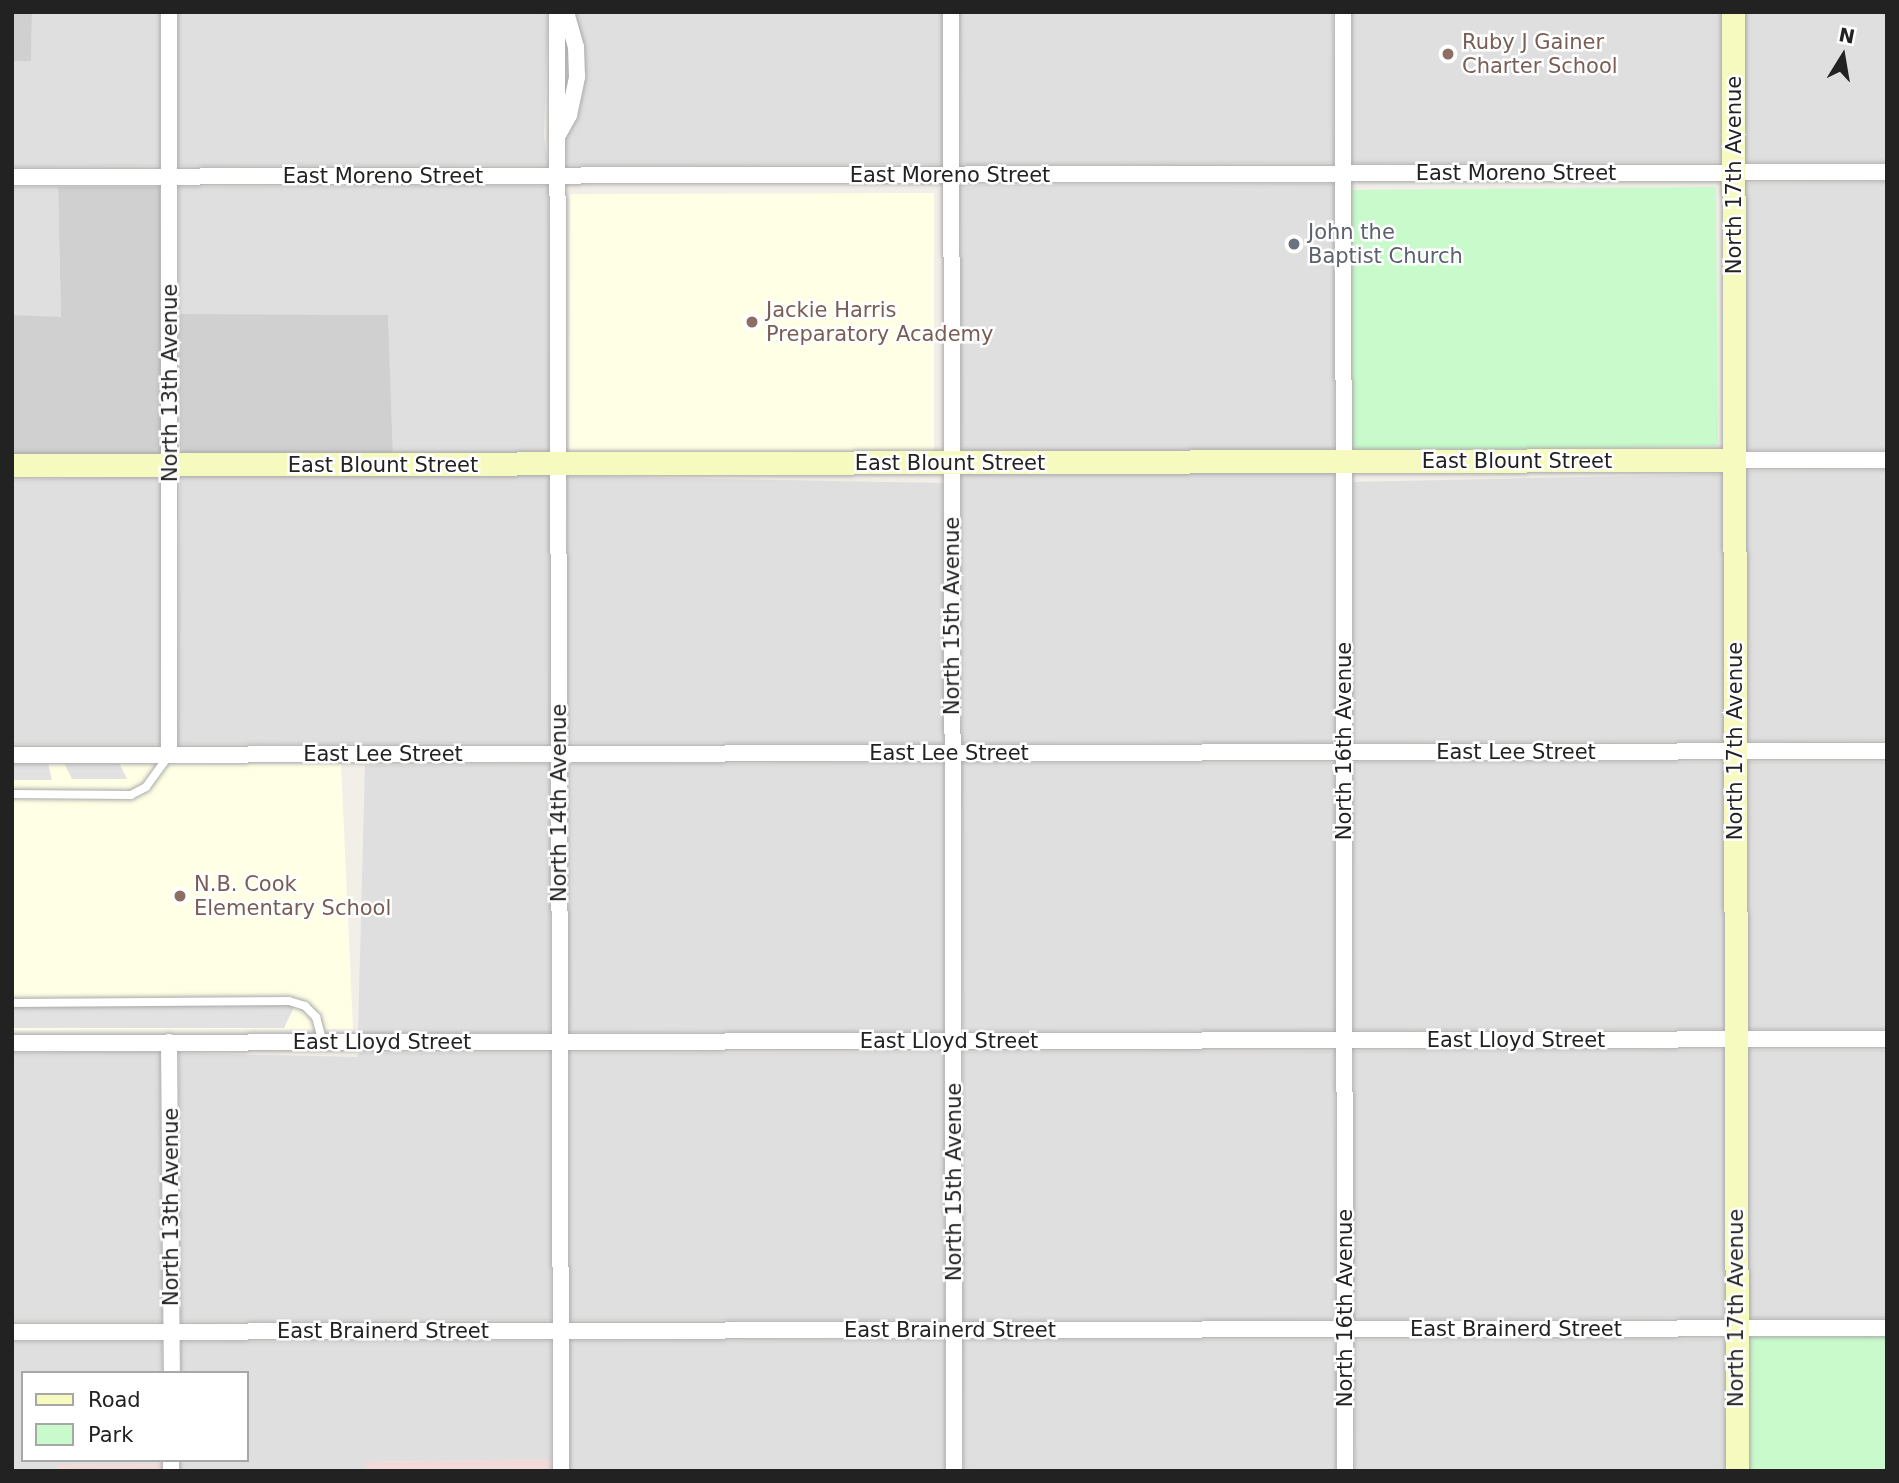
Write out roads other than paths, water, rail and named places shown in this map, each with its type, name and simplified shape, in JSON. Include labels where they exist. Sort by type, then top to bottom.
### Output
[{"type":"street","name":"North 13th Avenue","points":[[169,12],[169,755]]},
{"type":"street","name":"North 14th Avenue","points":[[557,12],[561,1471]]},
{"type":"street","name":"North 14th Avenue","points":[[557,135],[569,114],[577,76],[566,12]]},
{"type":"street","name":"North 15th Avenue","points":[[951,12],[954,1471]]},
{"type":"street","name":"North 16th Avenue","points":[[1343,12],[1345,1471]]},
{"type":"street","name":"North 17th Avenue","points":[[1733,12],[1737,1471]]},
{"type":"street","name":"East Moreno Street","points":[[12,177],[1887,172]]},
{"type":"street","name":"East Blount Street","points":[[12,465],[1887,460]]},
{"type":"street","name":"East Lee Street","points":[[12,755],[1887,751]]},
{"type":"street","name":"East Lloyd Street","points":[[12,1043],[1887,1039]]},
{"type":"street","name":"North 13th Avenue","points":[[169,1042],[172,1371]]},
{"type":"street","name":"East Brainerd Street","points":[[12,1332],[1887,1328]]},
{"type":"lane","points":[[12,794],[131,795],[146,788],[169,755]]},
{"type":"lane","points":[[12,1003],[289,1002],[305,1006],[316,1017],[323,1042]]},
{"type":"place","name":"Ruby J Gainer Charter School","points":[[1448,54]]},
{"type":"place","name":"John the Baptist Church","points":[[1294,244]]},
{"type":"place","name":"Jackie Harris Preparatory Academy","points":[[752,322]]},
{"type":"place","name":"N.B. Cook Elementary School","points":[[180,896]]}]
